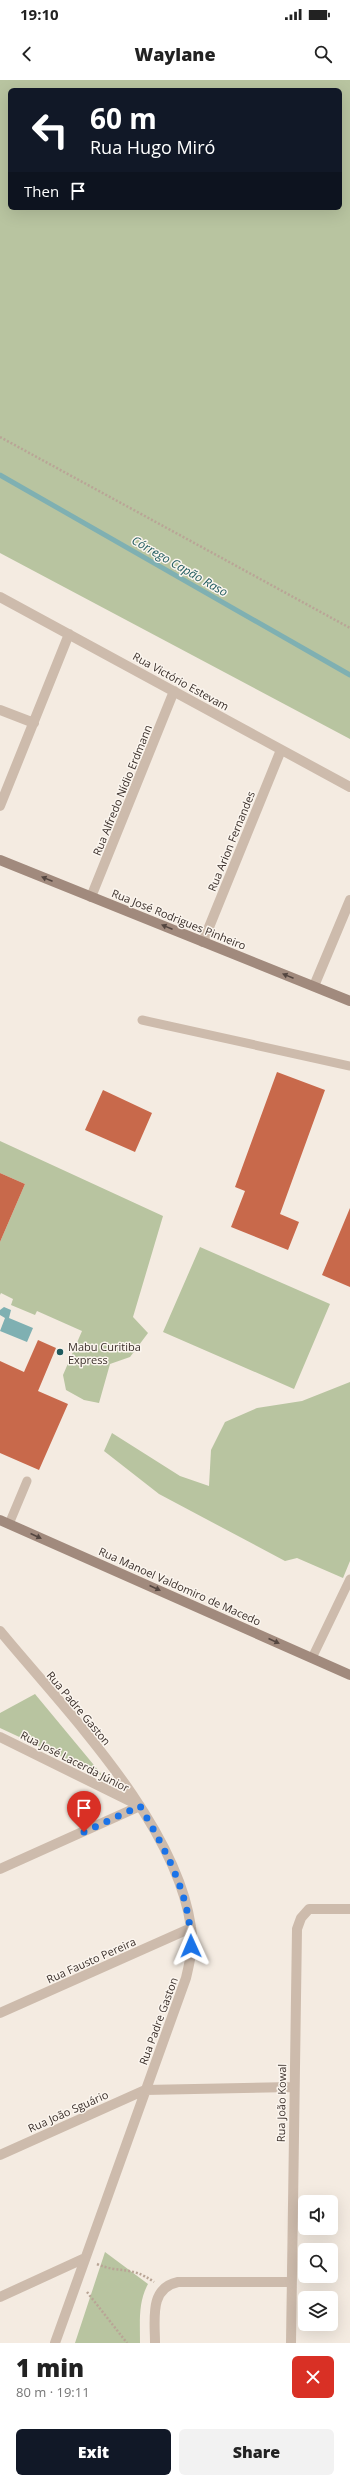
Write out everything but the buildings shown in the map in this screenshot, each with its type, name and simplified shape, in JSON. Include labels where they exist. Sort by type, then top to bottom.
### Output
[{"type":"main road","name":"Rua José Rodrigues Pinheiro","points":[[0,860],[350,1001]]},
{"type":"main road","name":"Rua Manoel Valdomiro de Macedo","points":[[5,1522],[350,1675]]},
{"type":"street","name":"Rua Victório Estevam","points":[[0,597],[350,788]]},
{"type":"street","points":[[0,806],[69,634]]},
{"type":"street","name":"Rua Alfredo Nídio Erdmann","points":[[91,897],[174,692]]},
{"type":"street","points":[[0,710],[34,723]]},
{"type":"street","name":"Rua Arion Fernandes","points":[[203,942],[281,750]]},
{"type":"street","points":[[314,986],[350,900]]},
{"type":"street","name":"Rua Padre Gaston","points":[[0,1631],[98,1749],[140,1806],[180,1885],[191,1928],[190,1957],[186,1978],[55,2343]]},
{"type":"street","name":"Rua José Lacerda Júnior","points":[[0,1737],[140,1806]]},
{"type":"street","points":[[0,1869],[140,1806]]},
{"type":"street","name":"Rua João Kowal","points":[[291,2343],[293,2087],[297,1929],[300,1918],[309,1909],[350,1909]]},
{"type":"street","name":"Rua Fausto Pereira","points":[[0,2013],[191,1928]]},
{"type":"street","points":[[145,2090],[293,2087]]},
{"type":"street","name":"Rua João Sguário","points":[[0,2155],[145,2090]]},
{"type":"street","points":[[0,2296],[85,2258]]},
{"type":"street","points":[[155,2343],[155,2305],[162,2288],[178,2282],[291,2282]]},
{"type":"lane","points":[[142,1020],[350,1066]]},
{"type":"lane","points":[[5,1522],[27,1481]]},
{"type":"lane","points":[[312,1658],[350,1579]]},
{"type":"path","points":[[0,437],[350,628]]},
{"type":"path","points":[[85,2258],[105,2267],[134,2270],[162,2288]]},
{"type":"path","points":[[78,2280],[127,2343]]},
{"type":"green space","points":[[0,80],[350,80],[350,739],[0,553]]},
{"type":"green space","points":[[0,1141],[163,1216],[133,1317],[148,1333],[130,1357],[110,1364],[99,1403],[84,1400],[66,1390],[63,1375],[82,1331],[37,1311],[35,1315],[11,1305],[13,1299],[1,1293],[0,1295],[0,1242],[25,1184],[0,1173]]},
{"type":"green space","points":[[200,1247],[330,1304],[294,1389],[163,1332]]},
{"type":"green space","points":[[350,1382],[350,1561],[343,1578],[297,1558],[285,1561],[159,1494],[104,1451],[112,1433],[180,1476],[209,1486],[211,1450],[225,1422],[257,1408],[302,1401]]},
{"type":"green space","points":[[35,1694],[103,1776],[0,1728],[0,1713]]},
{"type":"green space","points":[[105,2252],[148,2284],[141,2305],[140,2343],[75,2343]]},
{"type":"water","points":[[4,1307],[11,1310],[9,1318],[33,1328],[27,1342],[0,1331],[5,1318],[0,1315],[0,1310]]},
{"type":"waterway","name":"Córrego Capão Raso","points":[[0,475],[350,675]]},
{"type":"place","name":"Mabu Curitiba Express","points":[[60,1352]]},
{"type":"route","points":[[84,1832],[140,1806],[155,1832],[180,1885],[188,1910],[191,1928],[191,1946]]}]
